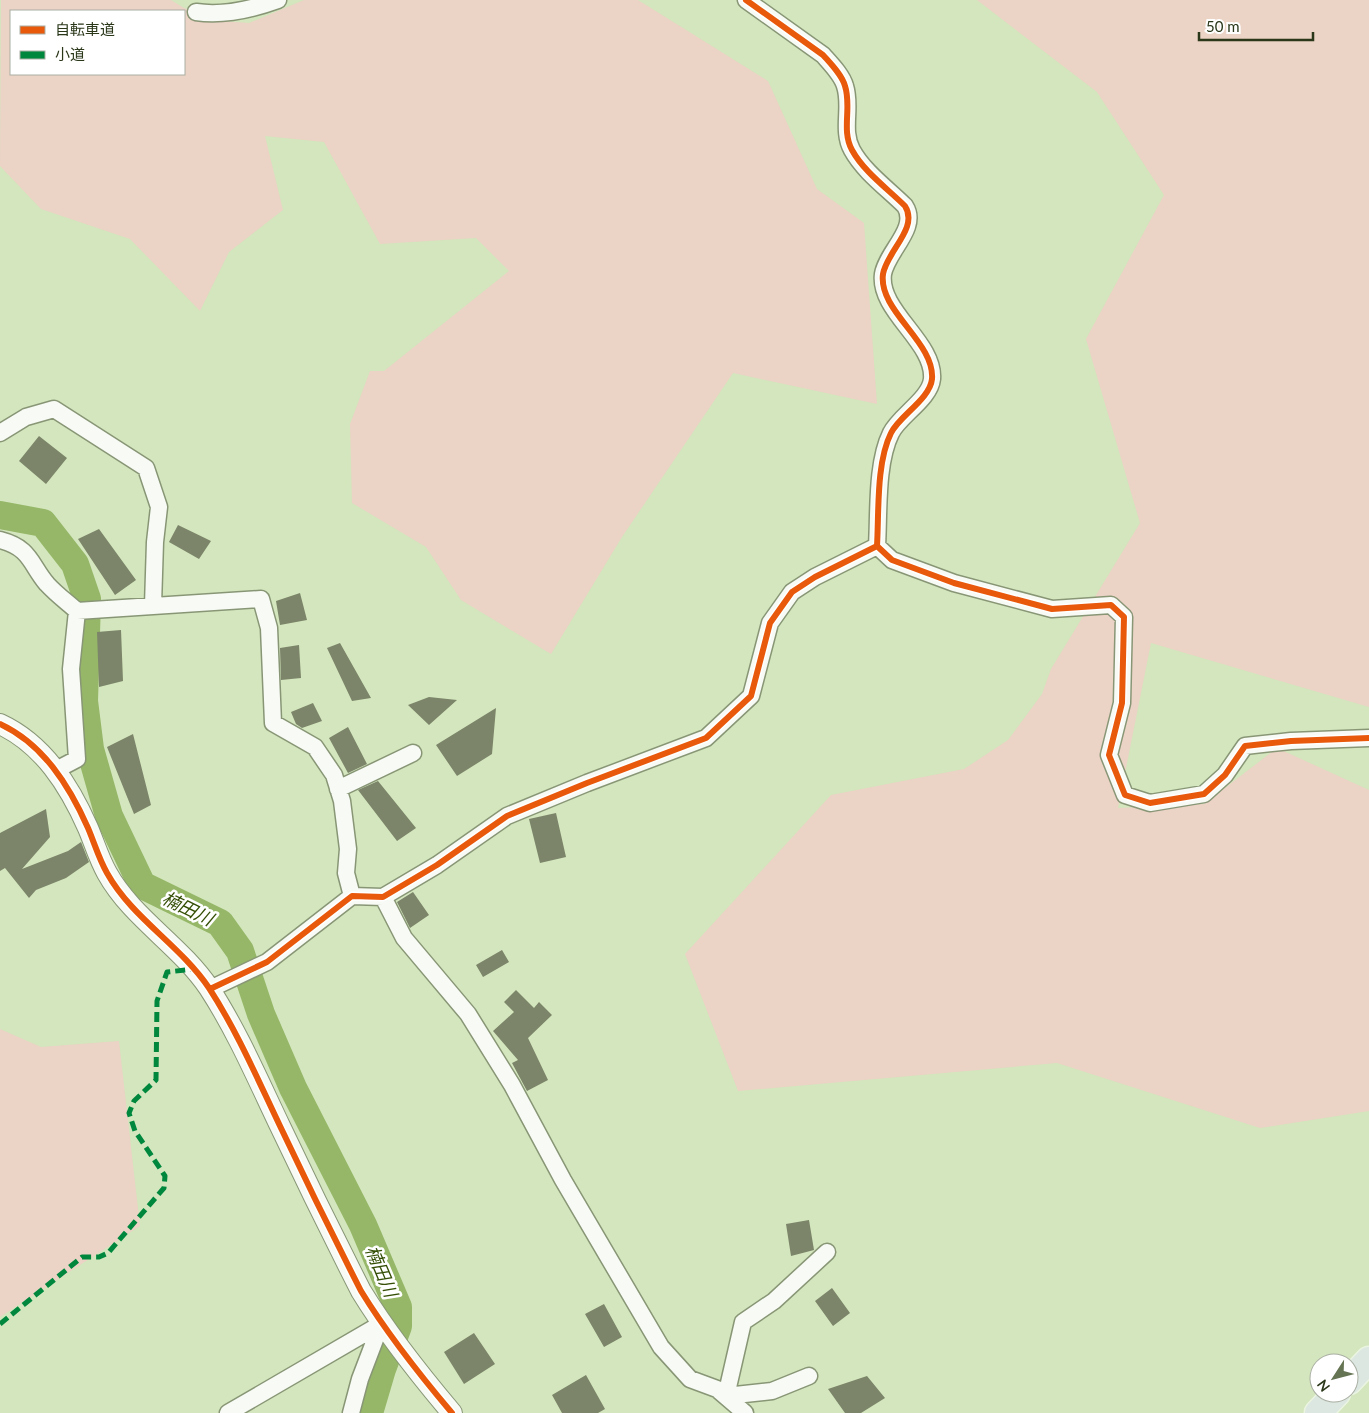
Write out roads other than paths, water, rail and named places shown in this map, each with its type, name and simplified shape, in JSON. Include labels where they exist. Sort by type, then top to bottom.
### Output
[{"type":"main road","points":[[1359,1370],[1369,1360]]},
{"type":"main road","points":[[1318,1413],[1328,1403]]},
{"type":"street","points":[[196,12],[212,14],[262,6],[278,0]]},
{"type":"street","points":[[746,0],[823,55],[833,66],[845,85],[846,134],[852,150],[866,168],[906,206],[910,213],[910,221],[886,264],[884,285],[890,302],[925,354],[930,367],[932,381],[923,396],[891,432],[886,446],[881,478],[878,546],[892,560],[954,583],[1052,609],[1111,605],[1124,617],[1122,703],[1109,756],[1117,780],[1125,795],[1150,803],[1204,794],[1225,775],[1245,746],[1291,741],[1369,738]]},
{"type":"street","points":[[0,432],[26,416],[54,409],[146,468],[159,507],[155,542],[154,605]]},
{"type":"street","points":[[0,540],[22,549],[33,561],[47,584],[86,610],[261,599],[269,628],[273,722],[315,747],[334,775],[342,801],[348,849],[346,873],[352,896]]},
{"type":"street","points":[[210,989],[267,962],[352,896],[383,897],[436,865],[507,816],[587,782],[706,738],[751,696],[770,623],[792,592],[815,577],[878,546]]},
{"type":"street","points":[[56,770],[77,758],[71,669],[86,610]]},
{"type":"street","points":[[0,724],[14,730],[36,747],[56,770],[87,826],[106,872],[123,897],[171,944],[210,989],[251,1065],[361,1291],[414,1368],[452,1413]]},
{"type":"street","points":[[338,789],[414,753]]},
{"type":"street","points":[[383,897],[404,938],[468,1014],[478,1030],[661,1346],[690,1379],[716,1389],[745,1413]]},
{"type":"street","points":[[726,1396],[743,1322],[774,1301],[827,1252]]},
{"type":"street","points":[[228,1413],[382,1324]]},
{"type":"street","points":[[352,1413],[360,1379],[382,1324]]},
{"type":"street","points":[[726,1396],[772,1391],[809,1376]]},
{"type":"waterway","name":"楠田川","points":[[0,515],[43,523],[75,564],[87,599],[84,701],[90,749],[109,816],[142,885],[220,923],[240,951],[261,1014],[293,1088],[363,1225],[398,1307],[398,1326],[382,1369],[369,1413]]}]
